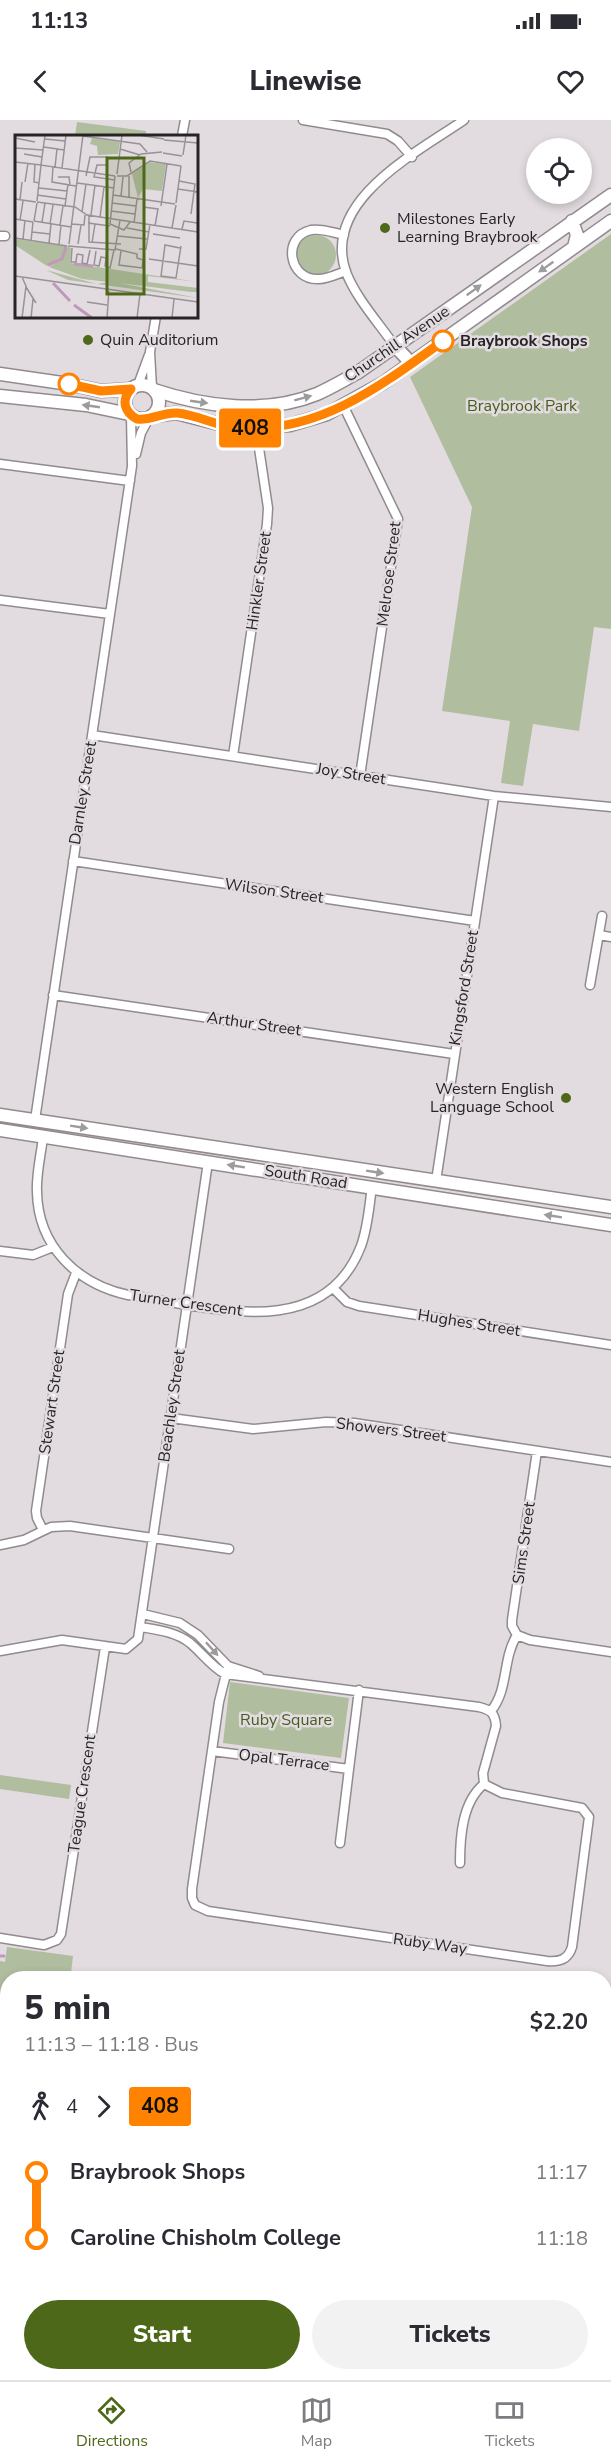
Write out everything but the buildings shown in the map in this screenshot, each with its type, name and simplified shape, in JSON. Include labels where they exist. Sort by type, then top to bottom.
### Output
[{"type":"main road","name":"Churchill Avenue","points":[[153,389],[199,403],[255,406],[300,399],[334,386],[357,373],[611,195]]},
{"type":"main road","points":[[572,221],[577,235],[574,247]]},
{"type":"main road","name":"Churchill Avenue","points":[[151,417],[176,413],[231,427],[256,428],[297,423],[344,406],[383,383],[611,221]]},
{"type":"main road","points":[[394,345],[411,363]]},
{"type":"main road","points":[[0,374],[101,391],[134,387],[153,389],[159,400],[159,406],[151,417],[143,420],[86,405],[0,396]]},
{"type":"main road","name":"Melrose Street","points":[[334,386],[344,406]]},
{"type":"main road","points":[[130,415],[125,398],[134,387]]},
{"type":"main road","name":"Hinkler Street","points":[[255,406],[256,428]]},
{"type":"main road","name":"South Road","points":[[0,1115],[611,1207]]},
{"type":"main road","points":[[35,1120],[43,1137]]},
{"type":"main road","name":"South Road","points":[[0,1130],[611,1225]]},
{"type":"main road","points":[[206,1147],[208,1162]]},
{"type":"main road","points":[[434,1197],[436,1181]]},
{"type":"street","points":[[182,135],[185,120]]},
{"type":"street","points":[[303,120],[387,134],[398,141],[412,157]]},
{"type":"street","points":[[394,345],[356,290],[346,271],[343,259],[344,235],[354,206],[362,196],[464,120]]},
{"type":"street","points":[[344,235],[322,230],[308,231],[296,240],[291,254],[295,268],[309,278],[325,279],[346,271]]},
{"type":"street","points":[[153,389],[150,352],[156,318]]},
{"type":"street","points":[[134,387],[150,352]]},
{"type":"street","name":"Melrose Street","points":[[344,406],[398,519],[360,776]]},
{"type":"street","name":"Darnley Street","points":[[130,415],[132,465]]},
{"type":"street","name":"Darnley Street","points":[[35,1120],[132,465],[141,433],[151,417]]},
{"type":"street","name":"Hinkler Street","points":[[233,756],[267,524],[268,508],[256,428]]},
{"type":"street","points":[[0,464],[130,481]]},
{"type":"street","points":[[0,600],[110,614]]},
{"type":"street","name":"Joy Street","points":[[92,735],[494,796],[611,807]]},
{"type":"street","name":"Kingsford Street","points":[[436,1181],[494,796]]},
{"type":"street","name":"Wilson Street","points":[[73,861],[475,921]]},
{"type":"street","points":[[590,986],[602,916]]},
{"type":"street","points":[[599,935],[611,937]]},
{"type":"street","name":"Arthur Street","points":[[53,994],[454,1053]]},
{"type":"street","name":"Turner Crescent","points":[[43,1137],[37,1191],[40,1218],[53,1247],[76,1273],[113,1292],[269,1313],[300,1306],[333,1288],[355,1259],[361,1245],[372,1187]]},
{"type":"street","name":"Beachley Street","points":[[105,1647],[130,1647],[138,1639],[141,1627],[208,1162]]},
{"type":"street","points":[[0,1251],[33,1254],[53,1247]]},
{"type":"street","name":"Stewart Street","points":[[43,1530],[36,1511],[68,1294],[76,1273]]},
{"type":"street","name":"Hughes Street","points":[[333,1288],[347,1302],[359,1306],[611,1345]]},
{"type":"street","name":"Showers Street","points":[[171,1418],[253,1429],[326,1422],[354,1423],[611,1462]]},
{"type":"street","name":"Sims Street","points":[[517,1635],[512,1626],[512,1620],[537,1451]]},
{"type":"street","points":[[0,1545],[24,1540],[43,1530],[70,1526],[229,1550]]},
{"type":"street","points":[[143,1614],[180,1623],[198,1635],[227,1670]]},
{"type":"street","points":[[141,1627],[175,1635],[190,1643],[214,1668],[268,1679],[479,1707],[491,1711],[496,1718],[496,1726],[483,1773],[484,1784],[475,1793],[468,1806],[461,1838],[460,1863]]},
{"type":"street","points":[[190,1643],[198,1635]]},
{"type":"street","points":[[491,1711],[501,1698],[508,1655],[517,1635],[530,1640],[611,1652]]},
{"type":"street","points":[[0,1651],[62,1640],[105,1647]]},
{"type":"street","name":"Teague Crescent","points":[[0,1938],[44,1945],[57,1940],[63,1926],[105,1647]]},
{"type":"street","name":"Ruby Way","points":[[227,1670],[212,1751],[192,1889],[192,1898],[200,1909],[561,1961],[568,1956],[572,1947],[589,1817],[582,1808],[502,1792],[484,1784]]},
{"type":"street","name":"Opal Terrace","points":[[212,1751],[349,1769],[359,1690]]},
{"type":"street","points":[[340,1843],[349,1769]]},
{"type":"green space","points":[[77,122],[146,131],[146,135],[75,135]]},
{"type":"green space","name":"Braybrook Park","points":[[611,234],[611,629],[594,627],[579,731],[533,724],[523,786],[501,783],[510,721],[442,711],[472,507],[410,377]]},
{"type":"green space","points":[[316,235],[324,236],[330,241],[335,247],[335,263],[330,269],[324,274],[316,275],[308,274],[302,269],[297,263],[296,255],[297,247],[302,241],[308,236]]},
{"type":"green space","name":"Ruby Square","points":[[230,1682],[349,1698],[341,1758],[223,1743]]},
{"type":"green space","points":[[0,1775],[71,1785],[69,1799],[0,1789]]},
{"type":"green space","points":[[7,1947],[73,1956],[71,1971],[0,1971],[0,1961],[5,1962]]},
{"type":"bus line","name":"408","points":[[69,384],[101,391],[131,389],[125,398],[126,410],[137,419],[143,420],[153,416],[176,413],[240,428],[290,425],[327,414],[344,406],[383,383],[443,341]]},
{"type":"place","name":"Milestones Early Learning Braybrook","points":[[385,228]]},
{"type":"place","name":"Quin Auditorium","points":[[88,340]]},
{"type":"place","name":"Braybrook Shops","points":[[443,341]]},
{"type":"place","name":"Western English Language School","points":[[566,1098]]}]
